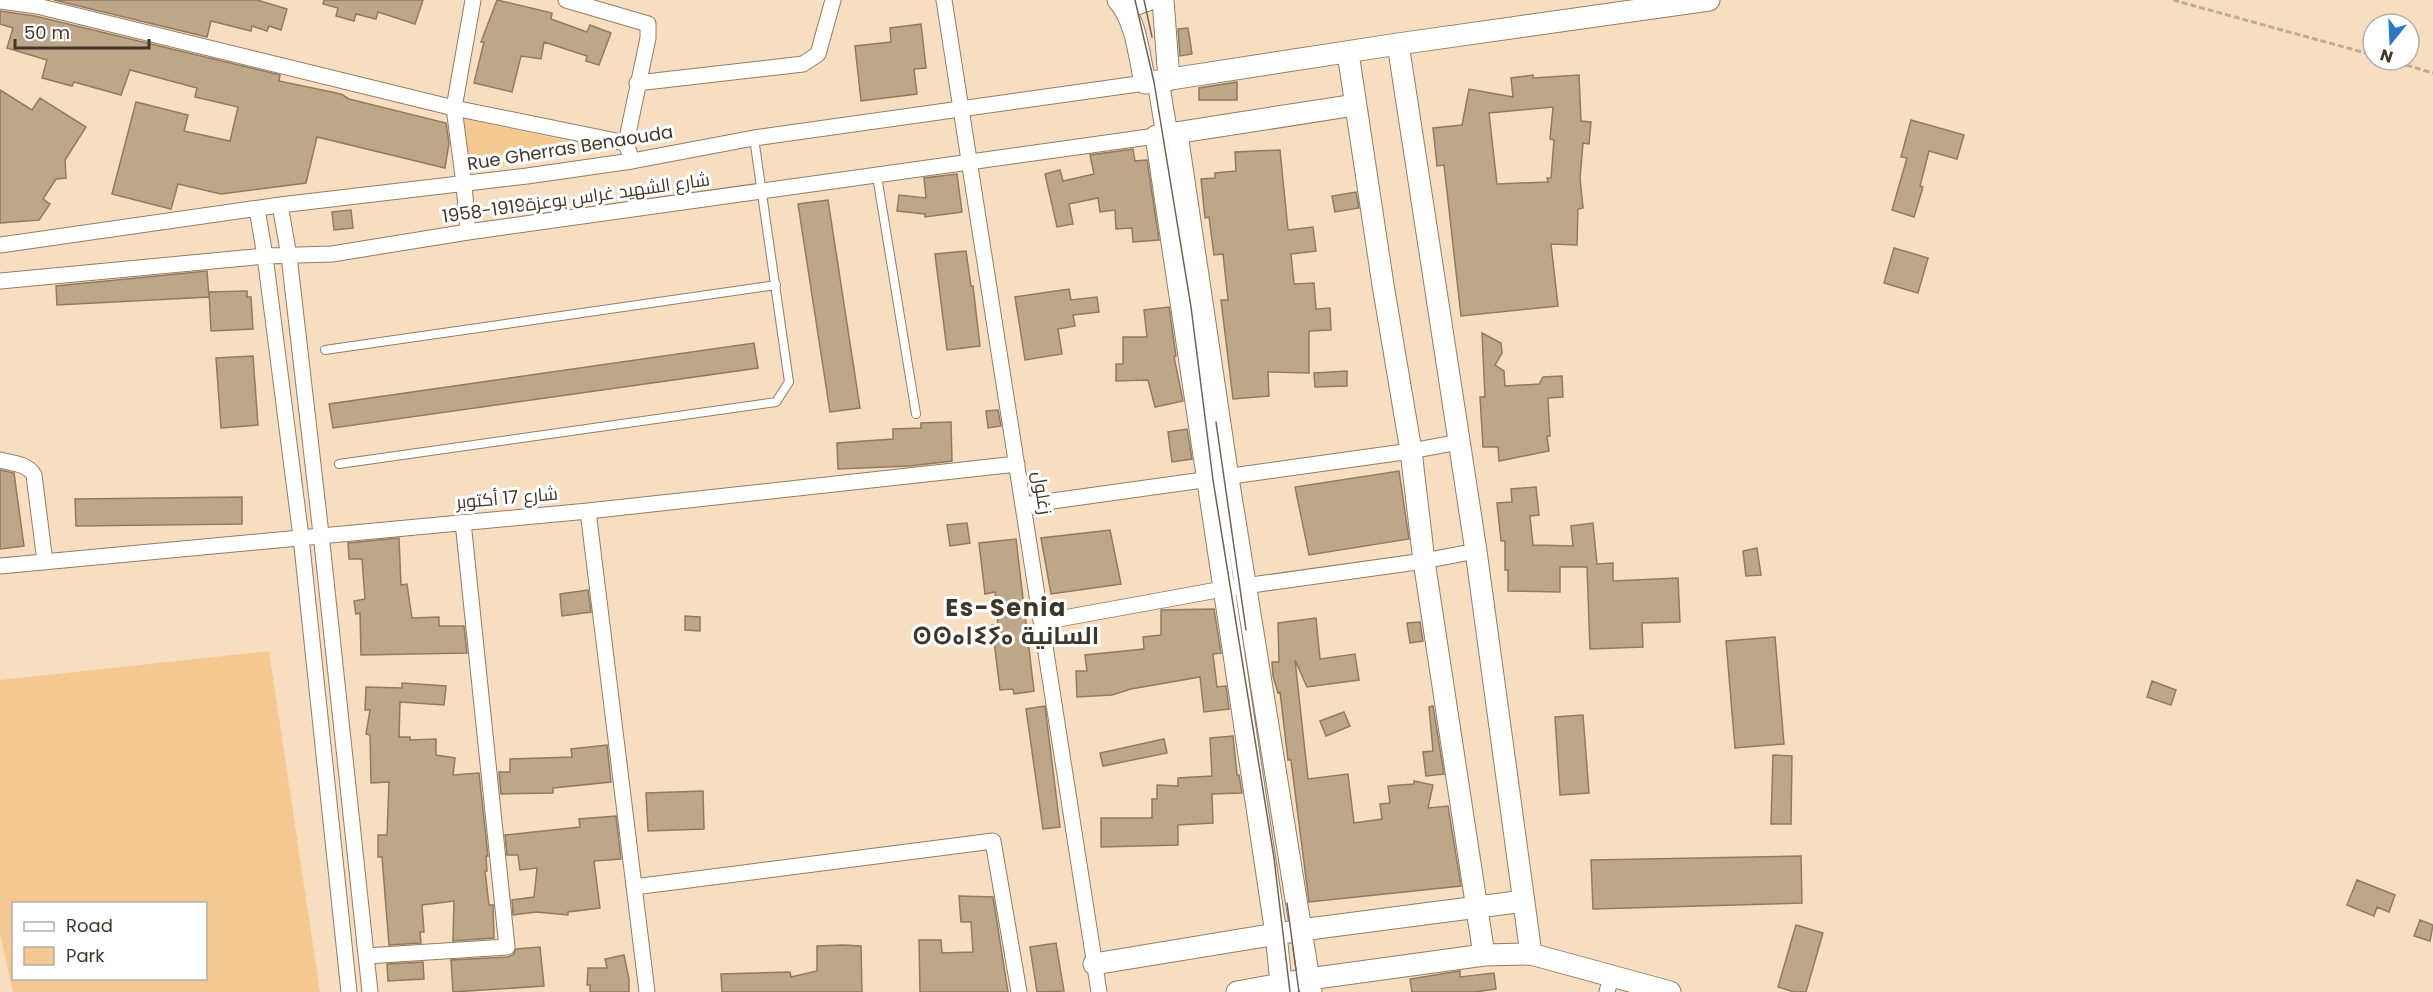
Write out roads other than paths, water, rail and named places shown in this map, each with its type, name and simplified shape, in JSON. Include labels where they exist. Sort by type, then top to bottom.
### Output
[{"type":"main road","points":[[1119,0],[1136,4],[1148,0]]},
{"type":"main road","points":[[1119,0],[1157,81]]},
{"type":"main road","points":[[1163,0],[1157,81],[1218,479],[1223,589],[1276,934],[1282,988]]},
{"type":"main road","points":[[1157,81],[1709,0]]},
{"type":"main road","points":[[1398,44],[1476,552],[1531,954]]},
{"type":"main road","points":[[1348,53],[1411,451],[1424,561],[1484,954]]},
{"type":"main road","points":[[1166,135],[1355,105]]},
{"type":"main road","points":[[1218,479],[1246,586],[1310,986]]},
{"type":"main road","points":[[1095,964],[1301,930],[1524,901]]},
{"type":"main road","points":[[1237,992],[1310,986],[1484,954],[1531,954],[1609,984],[1670,992]]},
{"type":"street","points":[[468,232],[454,108],[473,0]]},
{"type":"street","points":[[566,0],[648,24],[648,38],[626,143],[632,161]]},
{"type":"street","points":[[637,83],[803,64],[818,54],[834,0]]},
{"type":"street","name":"زغلول","points":[[944,0],[963,109],[1099,992]]},
{"type":"street","points":[[0,1],[38,3],[454,108],[626,143]]},
{"type":"street","name":"Rue Gherras Benaouda","points":[[0,245],[256,209],[632,161],[754,138],[1157,81]]},
{"type":"street","name":"شارع الشهيد غراس بوعزة1919-1958","points":[[0,281],[265,256],[332,254],[468,232],[1166,135]]},
{"type":"street","points":[[280,206],[289,256],[321,534],[370,992]]},
{"type":"street","points":[[256,209],[265,256],[300,537],[349,992]]},
{"type":"street","points":[[277,353],[299,351]]},
{"type":"street","points":[[1024,505],[1218,479],[1459,442]]},
{"type":"street","points":[[0,460],[25,466],[31,469],[34,475],[45,562]]},
{"type":"street","name":"شارع 17 أكتوبر","points":[[0,566],[321,534],[588,511],[1017,464]]},
{"type":"street","points":[[588,511],[647,992]]},
{"type":"street","points":[[366,956],[507,947],[463,522]]},
{"type":"street","points":[[1042,622],[1223,589],[1476,552]]},
{"type":"street","points":[[634,887],[993,841],[1019,992]]},
{"type":"lane","points":[[339,464],[776,402],[789,382],[754,138]]},
{"type":"lane","points":[[877,176],[916,414]]},
{"type":"lane","points":[[325,350],[776,285]]},
{"type":"tram line","points":[[1135,0],[1154,82],[1191,307],[1213,480],[1274,858],[1290,992]]},
{"type":"tram line","points":[[1144,0],[1152,37]]},
{"type":"tram line","points":[[1216,422],[1246,630]]},
{"type":"tram line","points":[[1287,903],[1299,992]]},
{"type":"district","name":"Es-Senia ⵙⵙⴰⵏⵉⵢⴰ السانية","points":[[1006,622]]}]
